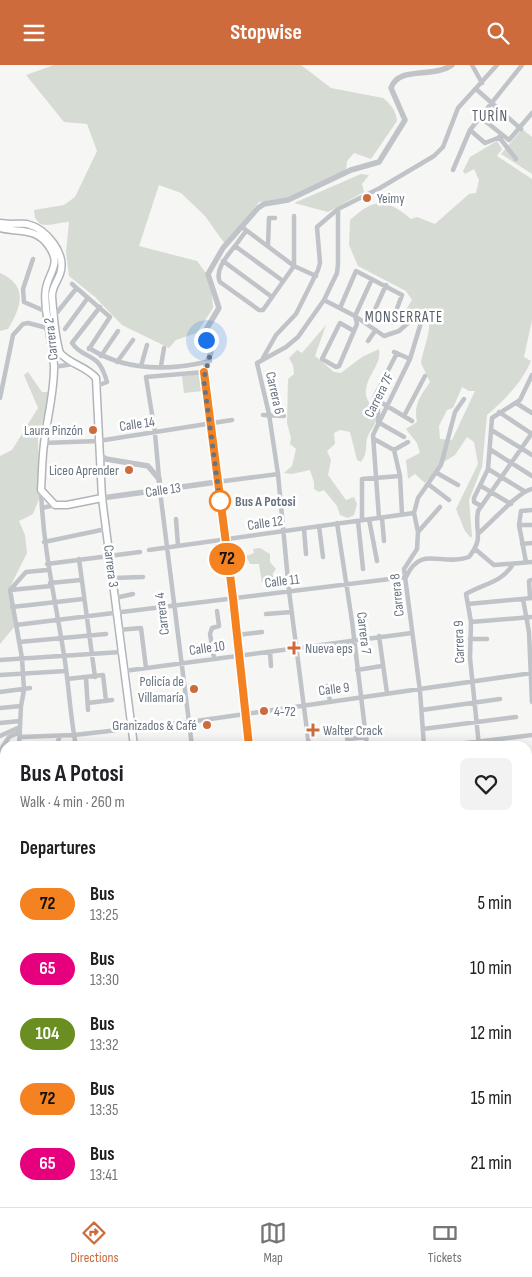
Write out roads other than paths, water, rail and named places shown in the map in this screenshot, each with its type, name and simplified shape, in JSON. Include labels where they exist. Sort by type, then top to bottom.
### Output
[{"type":"main road","name":"Carrera 2","points":[[0,223],[27,225],[43,232],[54,244],[61,263],[60,274],[53,287],[55,315],[54,367],[52,396],[44,443],[41,490]]},
{"type":"main road","name":"Carrera 2","points":[[0,228],[29,231],[37,235],[50,247],[55,263],[46,288],[48,313],[60,353],[73,364]]},
{"type":"main road","points":[[73,364],[89,370],[96,378],[97,386]]},
{"type":"main road","name":"Carrera 3","points":[[97,386],[98,441],[104,518],[133,741]]},
{"type":"main road","points":[[41,490],[52,503]]},
{"type":"main road","name":"Calle 13","points":[[52,503],[89,501],[102,498]]},
{"type":"main road","points":[[89,501],[97,505],[104,518]]},
{"type":"street","points":[[248,741],[233,598],[224,540],[204,372],[210,361],[210,345],[204,333],[219,308],[208,274],[223,248],[244,229],[264,204],[288,200],[351,170],[379,162],[397,137],[405,121],[391,89],[397,76],[409,69],[441,71],[452,65]]},
{"type":"street","points":[[472,65],[482,83]]},
{"type":"street","points":[[262,359],[276,335],[296,314],[316,276],[320,263],[317,227],[338,209],[375,191],[434,156],[443,147],[448,137],[458,108],[497,65]]},
{"type":"street","points":[[453,170],[470,130],[522,65]]},
{"type":"street","points":[[476,89],[521,129]]},
{"type":"street","points":[[480,117],[509,141],[521,129],[532,113]]},
{"type":"street","points":[[470,130],[485,143],[501,136]]},
{"type":"street","points":[[501,136],[516,159]]},
{"type":"street","name":"Carrera 6","points":[[308,741],[289,591],[278,474],[269,415],[257,363],[262,359],[273,356],[298,337],[324,300],[338,263],[338,209]]},
{"type":"street","points":[[244,229],[223,261],[218,278],[220,282],[259,310],[263,310],[294,266],[294,216]]},
{"type":"street","points":[[268,245],[269,218],[275,218]]},
{"type":"street","points":[[244,229],[294,266],[316,276]]},
{"type":"street","points":[[235,245],[283,281]]},
{"type":"street","points":[[33,259],[23,289],[26,304],[48,313]]},
{"type":"street","points":[[223,261],[272,297]]},
{"type":"street","points":[[340,308],[356,271],[400,293],[402,297],[392,322]]},
{"type":"street","points":[[354,331],[340,323],[322,359],[336,367],[338,366],[354,331],[357,324],[355,316],[372,279]]},
{"type":"street","points":[[72,284],[110,317],[89,348],[90,356]]},
{"type":"street","points":[[368,325],[386,285]]},
{"type":"street","name":"Carrera 2","points":[[55,315],[76,289]]},
{"type":"street","points":[[65,329],[88,299]]},
{"type":"street","points":[[324,300],[355,316],[375,331],[368,341]]},
{"type":"street","points":[[97,386],[107,382],[101,365],[76,348],[73,341],[100,307]]},
{"type":"street","name":"Carrera 7F","points":[[375,331],[384,336],[391,335],[418,314],[423,315],[424,320],[410,359],[374,431],[376,479],[384,541]]},
{"type":"street","points":[[0,398],[13,335],[18,329],[28,323],[54,329]]},
{"type":"street","points":[[101,356],[118,331]]},
{"type":"street","points":[[117,362],[133,340]]},
{"type":"street","points":[[141,366],[147,345]]},
{"type":"street","points":[[89,348],[101,356],[130,366],[189,366],[210,361]]},
{"type":"street","points":[[161,366],[164,348]]},
{"type":"street","points":[[404,437],[378,423],[378,408],[374,398],[396,353],[410,359]]},
{"type":"street","points":[[54,367],[73,364]]},
{"type":"street","name":"Carrera 4","points":[[191,741],[166,548],[155,433],[146,377],[204,372]]},
{"type":"street","points":[[481,506],[474,502],[474,499],[488,469],[493,431],[490,424],[499,413],[516,403],[526,389],[532,375]]},
{"type":"street","points":[[404,416],[426,376]]},
{"type":"street","points":[[526,389],[532,393]]},
{"type":"street","points":[[374,398],[412,421]]},
{"type":"street","points":[[414,513],[418,498],[437,473],[453,427],[456,409],[464,399]]},
{"type":"street","points":[[516,403],[532,413]]},
{"type":"street","points":[[406,577],[418,559],[459,561],[469,557],[475,549],[480,533],[477,519],[481,506],[532,433],[499,413]]},
{"type":"street","points":[[263,415],[284,416]]},
{"type":"street","name":"Calle 14","points":[[44,443],[98,441],[232,421]]},
{"type":"street","points":[[493,431],[532,455]]},
{"type":"street","points":[[374,439],[394,450],[400,477],[402,514]]},
{"type":"street","points":[[394,450],[408,441]]},
{"type":"street","points":[[491,450],[532,476]]},
{"type":"street","points":[[99,455],[106,459],[142,463],[153,470],[159,479]]},
{"type":"street","points":[[488,469],[524,491]]},
{"type":"street","points":[[437,473],[458,485]]},
{"type":"street","name":"Calle 13","points":[[102,498],[278,474]]},
{"type":"street","points":[[363,569],[360,521],[362,479],[400,477]]},
{"type":"street","points":[[428,484],[449,500]]},
{"type":"street","points":[[481,485],[511,504]]},
{"type":"street","points":[[480,533],[524,491],[532,489]]},
{"type":"street","name":"Carrera 2","points":[[41,490],[47,567],[64,657],[75,741]]},
{"type":"street","points":[[42,508],[52,503]]},
{"type":"street","points":[[418,532],[440,507]]},
{"type":"street","points":[[526,562],[518,525],[521,511],[532,509]]},
{"type":"street","name":"Calle 12","points":[[150,550],[414,513]]},
{"type":"street","name":"Carrera 8","points":[[414,513],[418,532],[415,553],[405,566],[420,691],[424,741]]},
{"type":"street","points":[[176,519],[178,546]]},
{"type":"street","points":[[369,519],[377,561]]},
{"type":"street","name":"Carrera 7","points":[[337,523],[355,640],[366,741]]},
{"type":"street","points":[[518,525],[532,525]]},
{"type":"street","points":[[319,526],[324,557]]},
{"type":"street","points":[[44,542],[106,529]]},
{"type":"street","points":[[304,529],[306,554]]},
{"type":"street","points":[[522,544],[532,543]]},
{"type":"street","points":[[475,549],[490,563],[514,564],[532,562]]},
{"type":"street","points":[[19,741],[21,706],[24,690],[22,658],[10,590],[26,572],[78,559],[140,552]]},
{"type":"street","points":[[78,559],[95,677]]},
{"type":"street","name":"Carrera 9","points":[[479,741],[470,639],[471,623],[465,597],[467,593],[491,584],[505,575],[514,564]]},
{"type":"street","points":[[113,578],[143,577]]},
{"type":"street","name":"Calle 11","points":[[16,625],[86,618],[174,603],[233,598],[406,577]]},
{"type":"street","points":[[10,590],[81,580]]},
{"type":"street","points":[[468,604],[531,598],[530,580]]},
{"type":"street","points":[[115,598],[132,594]]},
{"type":"street","points":[[12,607],[83,599]]},
{"type":"street","points":[[522,599],[529,617],[532,701]]},
{"type":"street","points":[[214,658],[210,634],[212,628],[219,625],[217,611]]},
{"type":"street","points":[[266,615],[292,612]]},
{"type":"street","points":[[471,623],[529,617]]},
{"type":"street","points":[[118,630],[141,628],[146,668]]},
{"type":"street","points":[[237,635],[262,632]]},
{"type":"street","name":"Calle 10","points":[[124,671],[412,633]]},
{"type":"street","points":[[19,642],[106,634]]},
{"type":"street","points":[[379,637],[387,693]]},
{"type":"street","points":[[470,639],[486,639]]},
{"type":"street","points":[[0,660],[121,652]]},
{"type":"street","points":[[270,652],[271,666]]},
{"type":"street","points":[[358,670],[382,666]]},
{"type":"street","points":[[0,675],[66,671]]},
{"type":"street","name":"Calle 9","points":[[0,723],[20,730],[60,736],[74,735],[244,715],[387,693],[420,691],[531,673]]},
{"type":"street","points":[[66,679],[103,675],[109,700],[88,703]]},
{"type":"street","points":[[86,678],[88,710]]},
{"type":"street","points":[[327,686],[330,701]]},
{"type":"street","points":[[0,692],[30,688]]},
{"type":"street","points":[[422,710],[500,699]]},
{"type":"street","points":[[0,707],[21,706]]},
{"type":"street","points":[[423,729],[516,717]]},
{"type":"street","points":[[0,736],[20,730]]},
{"type":"street","points":[[6,741],[20,730]]},
{"type":"street","points":[[497,741],[532,735]]},
{"type":"street","points":[[58,741],[60,736]]},
{"type":"street","points":[[346,739],[366,737]]},
{"type":"street","points":[[532,1171],[532,1191]]},
{"type":"place","name":"Yeimy","points":[[367,198]]},
{"type":"place","name":"Laura Pinzón","points":[[93,430]]},
{"type":"place","name":"Liceo Aprender","points":[[129,470]]},
{"type":"place","name":"Bus A Potosi","points":[[220,501]]},
{"type":"place","name":"Nueva eps","points":[[294,648]]},
{"type":"place","name":"Policía de Villamaría","points":[[194,689]]},
{"type":"place","name":"4-72","points":[[264,711]]},
{"type":"place","name":"Granizados & Café","points":[[207,725]]},
{"type":"place","name":"Walter Crack","points":[[313,730]]},
{"type":"district","name":"TURÍN","points":[[490,116]]},
{"type":"district","name":"MONSERRATE","points":[[404,317]]}]
